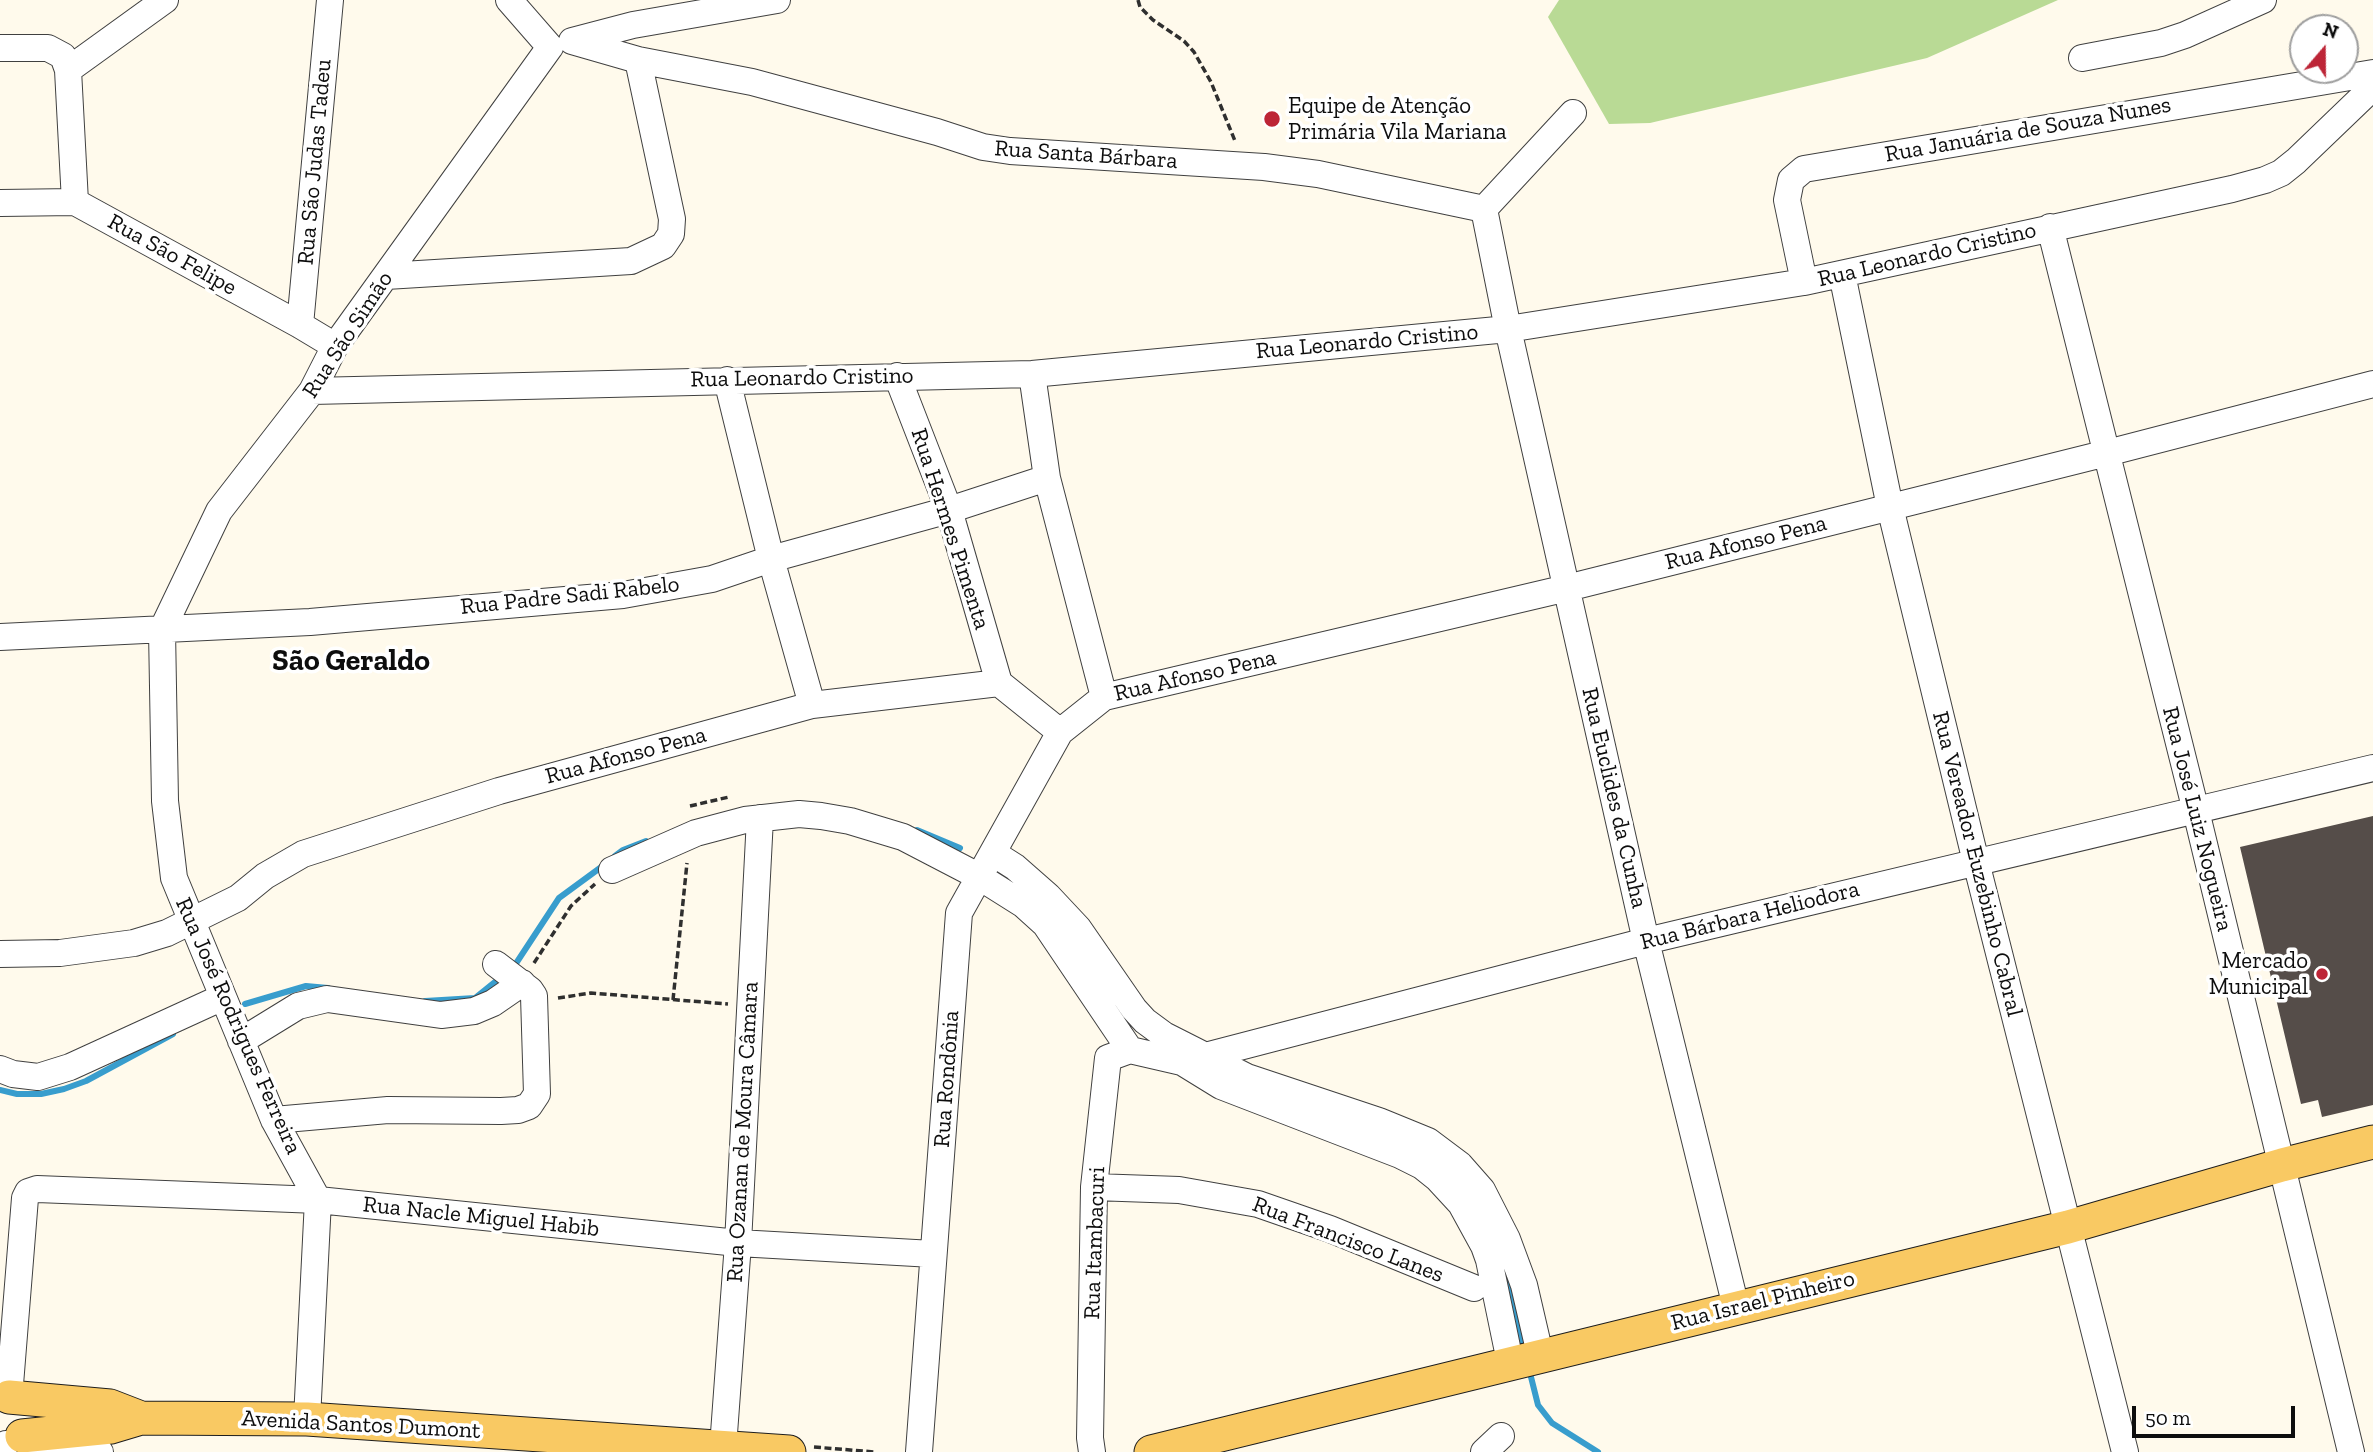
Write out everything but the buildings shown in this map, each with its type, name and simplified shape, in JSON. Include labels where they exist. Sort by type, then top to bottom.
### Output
[{"type":"main road","name":"Rua Israel Pinheiro","points":[[1150,1452],[1503,1356],[1596,1342],[2068,1227],[2282,1165],[2373,1142]]},
{"type":"main road","name":"Avenida Santos Dumont","points":[[3,1397],[110,1406],[141,1418]]},
{"type":"main road","points":[[3,1397],[19,1403],[26,1413],[27,1425],[8,1443]]},
{"type":"main road","name":"Avenida Santos Dumont","points":[[8,1443],[111,1427],[141,1418],[307,1419],[783,1452]]},
{"type":"street","points":[[68,70],[165,0]]},
{"type":"street","name":"Rua São Judas Tadeu","points":[[300,325],[330,0]]},
{"type":"street","points":[[511,1],[561,44],[633,25],[777,0]]},
{"type":"street","points":[[2082,58],[2161,43],[2263,0]]},
{"type":"street","name":"Rua Santa Bárbara","points":[[561,44],[752,82],[984,147],[1318,174],[1483,209]]},
{"type":"street","name":"Rua São Simão","points":[[162,630],[219,511],[312,391],[335,346],[561,44]]},
{"type":"street","points":[[0,48],[48,48],[63,56],[68,70],[75,202]]},
{"type":"street","points":[[386,276],[631,261],[663,246],[671,234],[672,219],[638,60]]},
{"type":"street","name":"Rua Januária de Souza Nunes","points":[[1804,282],[1787,200],[1791,180],[1804,169],[2373,73]]},
{"type":"street","name":"Rua Leonardo Cristino","points":[[312,391],[1032,374],[1508,329],[1804,282],[2232,189],[2281,173],[2315,145],[2373,87]]},
{"type":"street","points":[[1508,329],[1483,209],[1573,113]]},
{"type":"street","name":"Rua São Felipe","points":[[0,203],[75,202],[335,346]]},
{"type":"street","name":"Rua José Luiz Nogueira","points":[[2050,227],[2196,811],[2351,1452]]},
{"type":"street","name":"Rua Vereador Euzebinho Cabral","points":[[1842,274],[1890,507],[1976,862],[2125,1452]]},
{"type":"street","name":"Rua Euclides da Cunha","points":[[1508,329],[1646,941],[1736,1307]]},
{"type":"street","points":[[1032,374],[1047,478],[1104,697]]},
{"type":"street","name":"Rua Hermes Pimenta","points":[[897,376],[949,510],[999,683]]},
{"type":"street","points":[[727,380],[771,559],[812,705]]},
{"type":"street","name":"Rua Afonso Pena","points":[[1060,732],[1104,697],[1567,588],[2373,384]]},
{"type":"street","name":"Rua Padre Sadi Rabelo","points":[[0,637],[310,622],[622,595],[712,579],[771,559],[949,510],[1047,478]]},
{"type":"street","name":"Rua José Rodrigues Ferreira","points":[[162,630],[165,801],[174,878],[274,1120],[318,1200]]},
{"type":"street","points":[[999,683],[1060,732]]},
{"type":"street","name":"Rua Afonso Pena","points":[[0,957],[60,953],[134,943],[167,933],[238,898],[265,876],[303,854],[499,791],[812,705],[999,683]]},
{"type":"street","name":"Rua Rondônia","points":[[919,1452],[959,913],[1060,732]]},
{"type":"street","name":"Rua Bárbara Heliodora","points":[[1130,1050],[1194,1059],[1646,941],[2373,768]]},
{"type":"street","points":[[612,870],[690,836],[760,818],[799,814],[850,821],[903,837],[978,876],[1024,905],[1045,924],[1130,1050]]},
{"type":"street","name":"Rua Ozanan de Moura Câmara","points":[[723,1447],[738,1243],[760,818]]},
{"type":"street","points":[[993,853],[1015,867],[1048,896],[1078,928],[1145,1021],[1194,1059],[1222,1086],[1400,1155],[1437,1178],[1461,1204],[1489,1259],[1503,1356]]},
{"type":"street","points":[[274,1120],[377,1111],[479,1112],[529,1106],[537,1094],[528,993],[496,964]]},
{"type":"street","points":[[241,1041],[298,1006],[327,999],[441,1015],[474,1011],[502,998],[528,993]]},
{"type":"street","points":[[0,1069],[13,1074],[38,1077],[70,1067],[223,998]]},
{"type":"street","name":"Rua Itambacuri","points":[[1092,1452],[1090,1438],[1094,1187],[1108,1058],[1130,1050]]},
{"type":"street","points":[[1194,1059],[1404,1131],[1428,1141],[1460,1165],[1482,1190],[1507,1239],[1524,1285],[1536,1341]]},
{"type":"street","name":"Rua Francisco Lanes","points":[[1094,1187],[1179,1190],[1258,1204],[1330,1229],[1474,1288]]},
{"type":"street","name":"Rua Nacle Miguel Habib","points":[[3,1397],[25,1198],[28,1192],[51,1190],[318,1200],[738,1243],[933,1254]]},
{"type":"street","points":[[307,1419],[318,1200]]},
{"type":"street","points":[[8,1443],[100,1452]]},
{"type":"path","points":[[1138,0],[1140,7],[1153,20],[1184,41],[1194,52],[1211,82],[1231,129],[1242,166]]},
{"type":"path","points":[[673,1000],[690,836]]},
{"type":"path","points":[[612,870],[571,906],[528,993],[591,993],[751,1006]]},
{"type":"green space","points":[[1559,0],[2058,0],[1927,58],[1650,123],[1609,124],[1548,17]]},
{"type":"waterway","points":[[917,830],[960,848]]},
{"type":"waterway","points":[[615,856],[646,841]]},
{"type":"waterway","points":[[513,968],[559,898],[604,865]]},
{"type":"waterway","points":[[425,1001],[475,998],[501,977]]},
{"type":"waterway","points":[[245,1004],[306,986],[328,988]]},
{"type":"waterway","points":[[0,1090],[17,1094],[41,1094],[64,1089],[86,1081],[173,1034]]},
{"type":"waterway","points":[[1506,1281],[1524,1351]]},
{"type":"waterway","points":[[1529,1369],[1538,1405],[1552,1423],[1598,1452]]},
{"type":"place","name":"Equipe de Atenção Primária Vila Mariana","points":[[1272,119]]},
{"type":"place","name":"Mercado Municipal","points":[[2322,974]]},
{"type":"district","name":"São Geraldo","points":[[351,661]]}]
